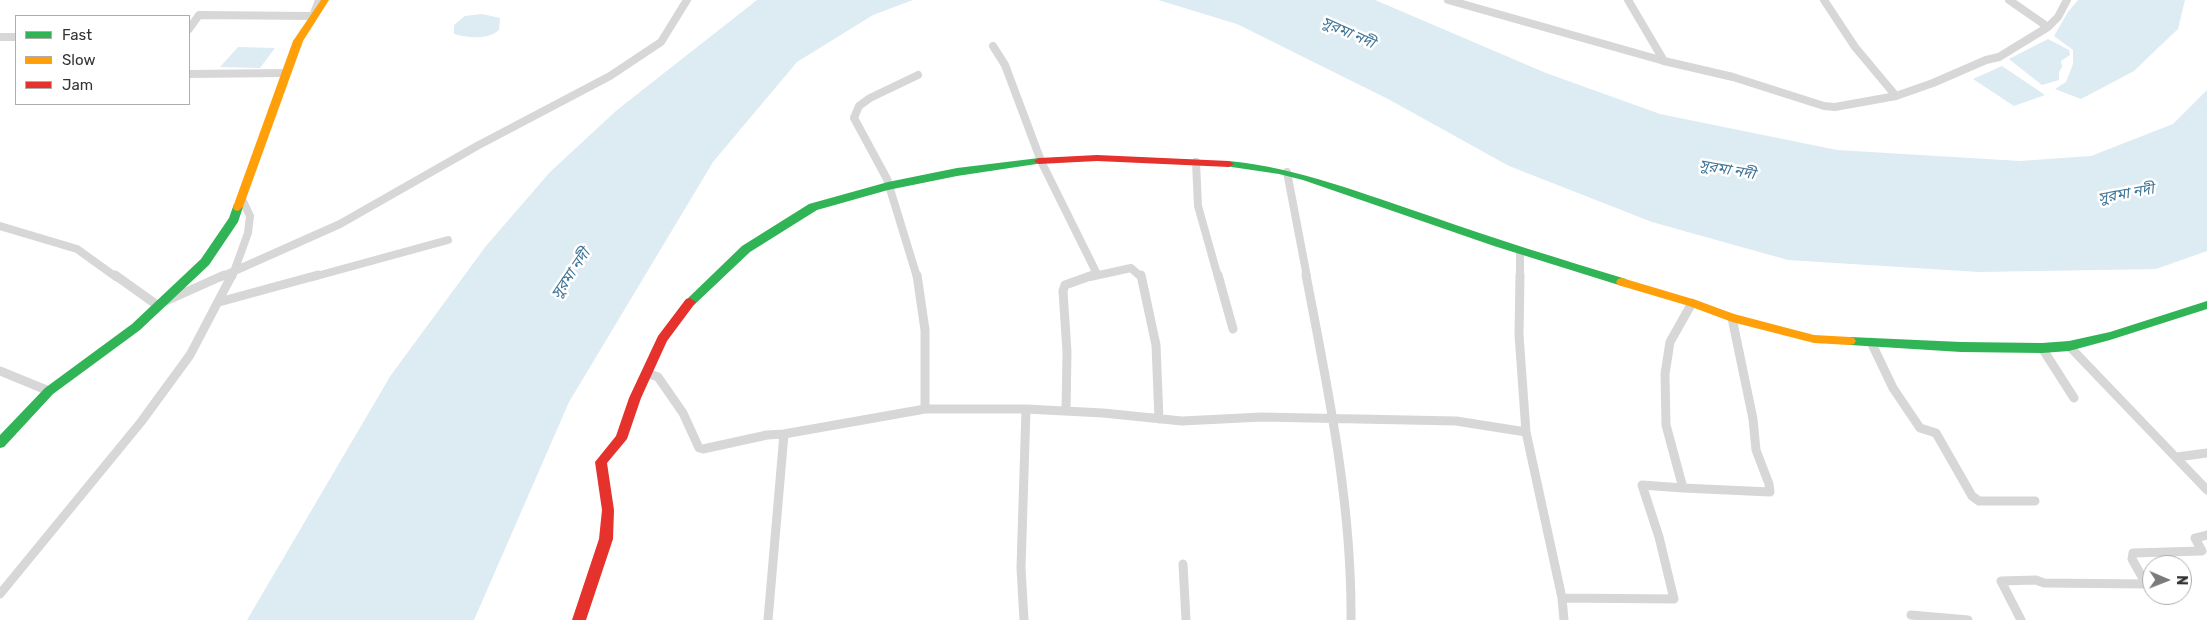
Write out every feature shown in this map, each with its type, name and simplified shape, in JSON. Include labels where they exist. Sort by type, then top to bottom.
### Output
[{"type":"street","points":[[313,16],[319,0]]},
{"type":"street","points":[[0,443],[49,391],[136,327],[205,262],[234,220],[298,42],[325,0]]},
{"type":"street","points":[[158,305],[340,224],[477,146],[610,76],[661,42],[687,0]]},
{"type":"street","points":[[1448,0],[1664,61],[1732,77],[1824,106],[1835,107],[1896,96],[1933,83],[1986,60],[1999,57],[2048,27],[2058,17],[2067,0]]},
{"type":"street","points":[[1628,0],[1664,61]]},
{"type":"street","points":[[1824,0],[1855,47],[1896,96]]},
{"type":"street","points":[[2009,0],[2048,27]]},
{"type":"street","points":[[190,28],[199,16],[313,16]]},
{"type":"street","points":[[0,37],[15,37]]},
{"type":"street","points":[[993,46],[1005,65],[1040,161],[1097,274]]},
{"type":"street","points":[[190,74],[286,73]]},
{"type":"street","points":[[918,75],[870,98],[859,106],[854,118],[888,179],[888,186],[918,280],[925,330],[925,409]]},
{"type":"street","points":[[578,620],[606,539],[608,510],[601,462],[622,439],[635,398],[662,339],[686,306],[746,249],[812,207],[888,186],[957,172],[1040,161],[1097,158],[1250,165],[1287,172],[1356,194],[1520,252],[1692,303],[1732,318],[1814,339],[1961,347],[2042,348],[2069,346],[2110,336],[2207,305]]},
{"type":"street","points":[[1196,162],[1198,206],[1233,329]]},
{"type":"street","points":[[1287,172],[1334,418],[1348,504],[1352,594],[1351,620]]},
{"type":"street","points":[[0,594],[141,422],[190,355],[234,272],[248,233],[250,216],[242,199]]},
{"type":"street","points":[[0,226],[77,249],[158,305]]},
{"type":"street","points":[[219,302],[448,240]]},
{"type":"street","points":[[1520,252],[1519,335],[1526,432],[1562,598],[1564,620]]},
{"type":"street","points":[[1066,411],[1067,352],[1063,291],[1069,283],[1097,274],[1126,268],[1136,271],[1142,278],[1156,345],[1159,419]]},
{"type":"street","points":[[1683,488],[1666,425],[1665,374],[1670,342],[1692,303]]},
{"type":"street","points":[[1562,598],[1674,599],[1659,537],[1642,485],[1770,492],[1769,484],[1756,450],[1753,419],[1732,318]]},
{"type":"street","points":[[1871,342],[1893,388],[1920,428],[1936,433],[1972,496],[1979,501],[2035,501]]},
{"type":"street","points":[[2069,346],[2207,490]]},
{"type":"street","points":[[2042,348],[2074,398]]},
{"type":"street","points":[[0,371],[49,391]]},
{"type":"street","points":[[647,373],[658,377],[683,413],[700,448],[711,448],[767,435],[784,434],[925,409],[1026,409],[1182,421],[1262,417],[1456,421],[1526,432]]},
{"type":"street","points":[[1024,620],[1021,568],[1026,409]]},
{"type":"street","points":[[768,620],[784,434]]},
{"type":"street","points":[[2177,457],[2207,453]]},
{"type":"street","points":[[2021,620],[2001,581],[2036,580],[2044,583],[2146,584],[2132,559],[2133,553],[2202,551],[2195,538],[2207,535]]},
{"type":"street","points":[[1183,564],[1186,620]]},
{"type":"street","points":[[1911,615],[1968,620]]},
{"type":"water","name":"সুরমা নদী","points":[[757,0],[913,0],[873,15],[797,62],[713,162],[569,402],[474,620],[247,620],[391,375],[486,246],[550,172],[617,110]]},
{"type":"water","name":"সুরমা নদী","points":[[1158,0],[1375,0],[1546,73],[1660,114],[1837,150],[2020,161],[2091,156],[2173,124],[2207,90],[2207,251],[2156,269],[1979,272],[1788,260],[1652,222],[1509,166],[1388,99],[1237,24]]},
{"type":"water","points":[[2078,0],[2185,0],[2178,29],[2134,71],[2081,99],[2055,89],[2066,82],[2073,64],[2073,50],[2054,36],[2068,12]]},
{"type":"water","points":[[482,14],[500,18],[499,30],[483,37],[454,34],[454,25],[465,16]]},
{"type":"water","points":[[2048,39],[2069,50],[2070,55],[2061,61],[2062,67],[2059,72],[2059,80],[2042,85],[2009,59]]},
{"type":"water","points":[[238,47],[275,48],[260,68],[220,67]]},
{"type":"water","points":[[2002,66],[2045,95],[2014,106],[1973,79]]},
{"type":"traffic: fast","points":[[690,302],[746,249],[813,207],[888,186],[957,172],[1039,161]]},
{"type":"traffic: fast","points":[[1229,164],[1279,171],[1328,184],[1473,235],[1622,282]]},
{"type":"traffic: fast","points":[[0,443],[49,391],[136,327],[205,262],[234,219],[238,207]]},
{"type":"traffic: fast","points":[[1850,341],[1961,347],[2042,348],[2069,346],[2110,336],[2207,305]]},
{"type":"traffic: slow","points":[[238,207],[298,41],[325,0]]},
{"type":"traffic: slow","points":[[1622,282],[1692,303],[1732,318],[1814,339],[1850,341]]},
{"type":"traffic: jam","points":[[1039,161],[1097,158],[1229,164]]},
{"type":"traffic: jam","points":[[579,620],[606,539],[608,510],[601,462],[621,439],[635,398],[662,339],[690,302]]}]
